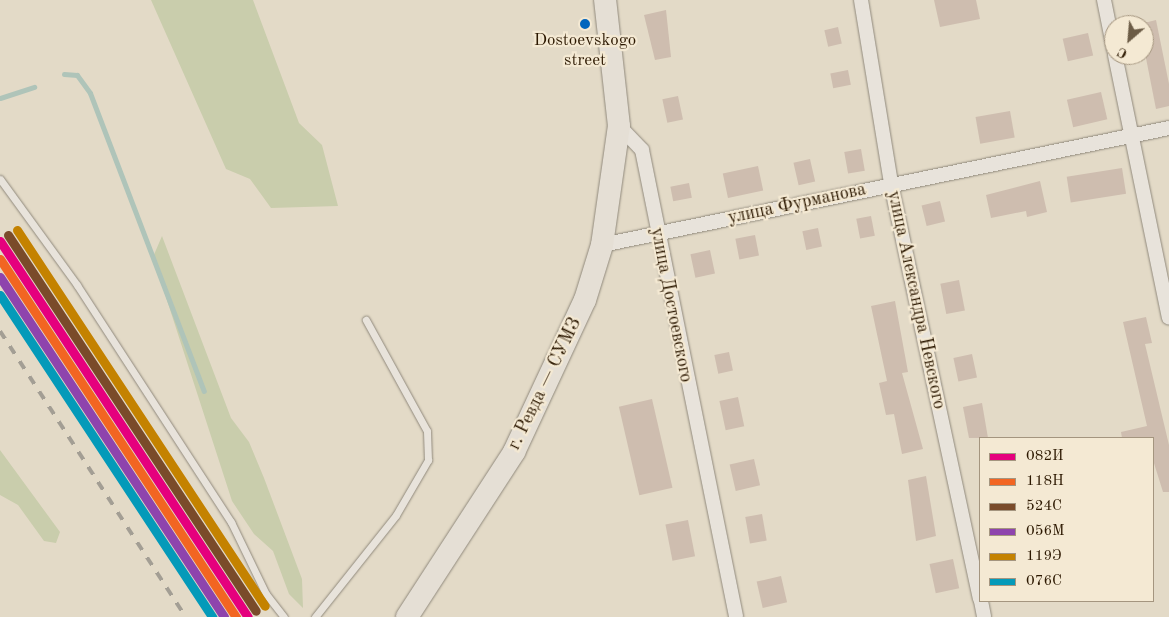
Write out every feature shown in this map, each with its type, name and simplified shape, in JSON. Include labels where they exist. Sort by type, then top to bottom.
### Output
[{"type":"main road","points":[[605,0],[619,126]]},
{"type":"main road","name":"г. Ревда — СУМЗ","points":[[407,617],[514,452],[574,325],[602,245],[619,126]]},
{"type":"street","name":"улица Александра Невского","points":[[861,0],[891,184],[979,595]]},
{"type":"street","points":[[1104,0],[1107,15]]},
{"type":"street","points":[[1117,65],[1169,318]]},
{"type":"street","name":"улица Достоевского","points":[[619,126],[642,150],[656,234],[736,617]]},
{"type":"street","name":"улица Фурманова","points":[[602,245],[1169,128]]},
{"type":"street","name":"улица Александра Невского","points":[[980,602],[984,617]]},
{"type":"lane","points":[[0,179],[78,285],[231,522],[266,594],[284,617]]},
{"type":"lane","points":[[315,617],[396,515],[428,460],[427,431],[366,320]]},
{"type":"green space","points":[[151,0],[253,0],[299,123],[322,145],[338,206],[271,208],[250,179],[226,169]]},
{"type":"green space","points":[[162,236],[231,418],[249,442],[264,478],[302,579],[303,608],[289,594],[273,551],[254,534],[232,501],[153,257]]},
{"type":"green space","points":[[0,450],[60,532],[56,543],[44,541],[18,505],[0,495]]},
{"type":"building","points":[[934,0],[976,0],[980,19],[940,27]]},
{"type":"building","points":[[666,10],[671,57],[655,60],[644,15]]},
{"type":"building","points":[[1154,20],[1156,20],[1169,84],[1169,106],[1156,109],[1147,65],[1154,65]]},
{"type":"building","points":[[838,27],[842,44],[828,47],[824,30]]},
{"type":"building","points":[[1088,33],[1093,55],[1068,61],[1063,39]]},
{"type":"building","points":[[848,70],[851,85],[833,88],[830,73]]},
{"type":"building","points":[[1101,92],[1107,119],[1073,127],[1067,100]]},
{"type":"building","points":[[678,96],[683,119],[667,123],[662,99]]},
{"type":"building","points":[[1010,111],[1015,138],[980,144],[976,117]]},
{"type":"building","points":[[861,149],[865,171],[848,174],[844,152]]},
{"type":"building","points":[[810,159],[815,181],[799,185],[793,163]]},
{"type":"building","points":[[758,166],[763,190],[728,198],[723,173]]},
{"type":"building","points":[[1122,168],[1126,194],[1071,202],[1067,177]]},
{"type":"building","points":[[1040,181],[1047,212],[1027,217],[1026,211],[991,218],[986,195]]},
{"type":"building","points":[[689,183],[692,198],[673,201],[670,187]]},
{"type":"building","points":[[940,201],[945,221],[927,226],[922,206]]},
{"type":"building","points":[[871,216],[875,236],[860,238],[856,219]]},
{"type":"building","points":[[818,228],[822,247],[806,250],[802,231]]},
{"type":"building","points":[[755,235],[759,256],[739,259],[735,239]]},
{"type":"building","points":[[710,250],[715,273],[695,278],[690,254]]},
{"type":"building","points":[[959,280],[965,310],[946,314],[940,284]]},
{"type":"building","points":[[895,301],[908,372],[902,373],[923,449],[902,454],[894,414],[886,415],[879,383],[887,381],[871,306]]},
{"type":"building","points":[[1146,317],[1152,343],[1145,344],[1169,445],[1169,492],[1163,492],[1154,463],[1154,437],[1122,437],[1121,432],[1147,426],[1123,322]]},
{"type":"building","points":[[729,352],[733,371],[718,374],[714,355]]},
{"type":"building","points":[[972,354],[977,377],[958,381],[953,358]]},
{"type":"building","points":[[738,397],[744,426],[726,430],[719,401]]},
{"type":"building","points":[[652,399],[672,488],[639,495],[619,407]]},
{"type":"building","points":[[982,403],[988,437],[969,438],[963,407]]},
{"type":"building","points":[[754,459],[760,485],[736,491],[730,465]]},
{"type":"building","points":[[926,476],[936,536],[916,541],[908,480]]},
{"type":"building","points":[[762,514],[767,541],[750,544],[745,517]]},
{"type":"building","points":[[688,520],[695,556],[672,561],[665,524]]},
{"type":"building","points":[[953,559],[959,588],[936,593],[930,564]]},
{"type":"building","points":[[781,576],[787,602],[763,608],[757,582]]},
{"type":"waterway","points":[[64,74],[77,75],[90,93],[204,391]]},
{"type":"waterway","points":[[0,98],[34,87]]},
{"type":"railway","points":[[0,331],[186,617]]},
{"type":"transit line","name":"119Э","points":[[17,230],[265,606]]},
{"type":"transit line","name":"524С","points":[[8,235],[256,611]]},
{"type":"transit line","name":"082И","points":[[0,241],[248,617]]},
{"type":"transit line","name":"118Н","points":[[0,259],[236,617]]},
{"type":"transit line","name":"056М","points":[[0,277],[224,617]]},
{"type":"transit line","name":"076С","points":[[0,295],[212,617]]},
{"type":"place","name":"Dostoevskogo street","points":[[585,24]]}]
